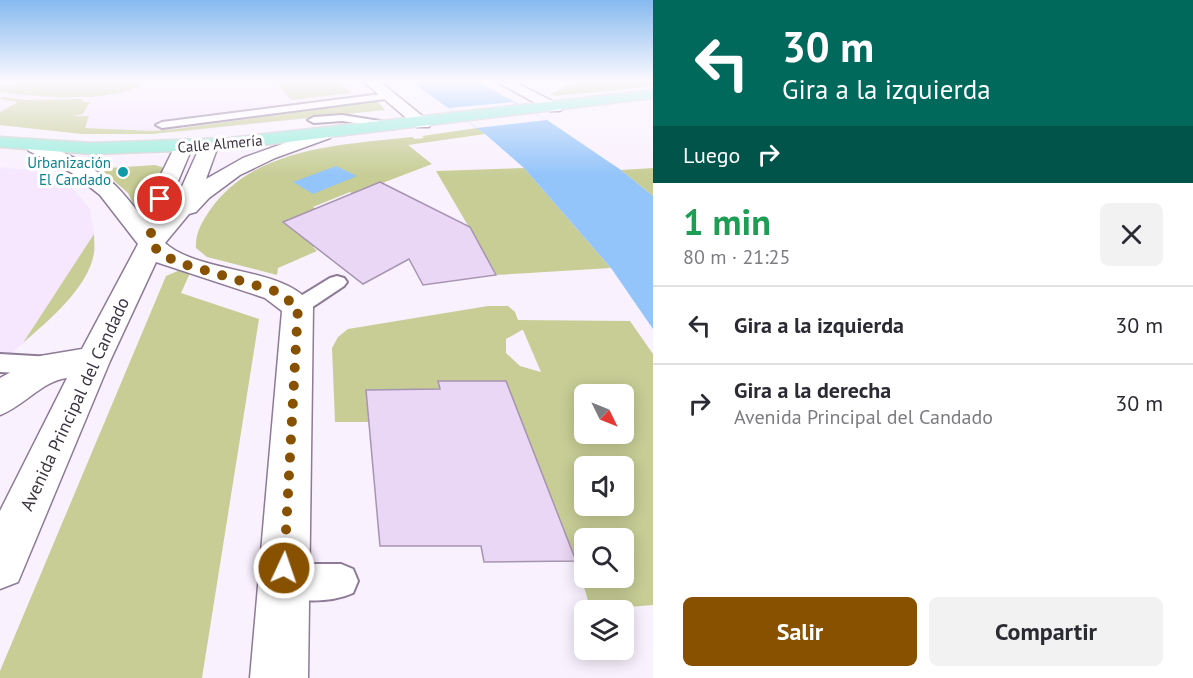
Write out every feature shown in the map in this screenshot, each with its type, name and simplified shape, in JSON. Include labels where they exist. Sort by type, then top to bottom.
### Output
[{"type":"main road","name":"Calle Almería","points":[[0,142],[36,147],[94,150],[183,148],[513,113]]},
{"type":"street","points":[[410,113],[423,123]]},
{"type":"street","name":"Avenida Principal del Candado","points":[[151,244],[176,224],[203,190],[222,177],[259,159],[324,134]]},
{"type":"street","name":"Avenida Principal del Candado","points":[[0,564],[93,361],[151,244],[185,204],[209,146]]},
{"type":"street","points":[[36,147],[79,169],[108,190],[151,244],[164,256],[275,291],[298,307],[279,678]]},
{"type":"street","name":"Avenida Principal del Candado","points":[[151,244],[151,218],[183,148]]},
{"type":"street","points":[[0,399],[17,386],[52,366],[93,361]]},
{"type":"lane","points":[[162,125],[259,113]]},
{"type":"lane","points":[[298,122],[342,118],[393,126]]},
{"type":"lane","points":[[183,148],[196,136],[210,130],[276,123]]},
{"type":"lane","points":[[298,307],[337,282]]},
{"type":"lane","points":[[0,363],[52,366]]},
{"type":"lane","points":[[284,581],[341,581]]},
{"type":"shaded area","points":[[0,113],[360,113],[180,132],[82,134],[0,125]]},
{"type":"shaded area","points":[[0,167],[44,172],[61,179],[90,209],[94,234],[23,343],[0,363]]},
{"type":"green space","points":[[0,113],[84,113],[74,116],[89,116],[85,128],[153,131],[293,113],[359,113],[152,134],[82,134],[0,125]]},
{"type":"green space","points":[[477,128],[485,134],[408,145],[432,164],[359,192],[357,196],[350,192],[313,207],[319,211],[319,244],[313,247],[317,251],[278,268],[277,275],[207,257],[196,248],[202,223],[210,210],[229,189],[251,173],[275,161],[302,152],[330,147],[412,137],[424,138],[422,136]]},
{"type":"green space","points":[[155,165],[164,170],[137,212],[128,193],[104,172],[109,168]]},
{"type":"green space","points":[[524,168],[611,268],[497,275],[436,171]]},
{"type":"green space","points":[[653,168],[653,196],[621,170]]},
{"type":"green space","points":[[94,234],[91,266],[76,291],[23,343]]},
{"type":"green space","points":[[180,270],[190,273],[181,293],[259,319],[202,678],[0,678],[0,671],[166,276]]},
{"type":"green space","points":[[488,306],[508,306],[515,312],[518,320],[630,321],[653,354],[653,605],[634,607],[634,600],[588,600],[584,588],[634,588],[634,528],[574,528],[574,556],[506,381],[440,389],[366,390],[370,422],[335,422],[332,348],[338,337],[348,329]],"holes":[[[523,330],[541,372],[520,366],[506,353],[506,339]]]},
{"type":"water","points":[[455,113],[534,113],[621,170],[653,196],[653,329],[611,268],[524,168],[485,134]]},
{"type":"water","points":[[336,166],[357,176],[313,194],[293,182]]},
{"type":"pier","points":[[455,113],[533,113],[547,120],[477,128]]},
{"type":"building","points":[[380,182],[470,227],[496,275],[423,285],[409,259],[363,284],[283,222]]},
{"type":"building","points":[[438,381],[506,381],[574,556],[574,561],[484,562],[481,546],[380,546],[366,390],[440,389]]},
{"type":"place","name":"Urbanización El Candado","points":[[123,172]]},
{"type":"route","points":[[160,199],[151,218],[151,244],[164,256],[275,291],[298,307],[284,568]]}]
